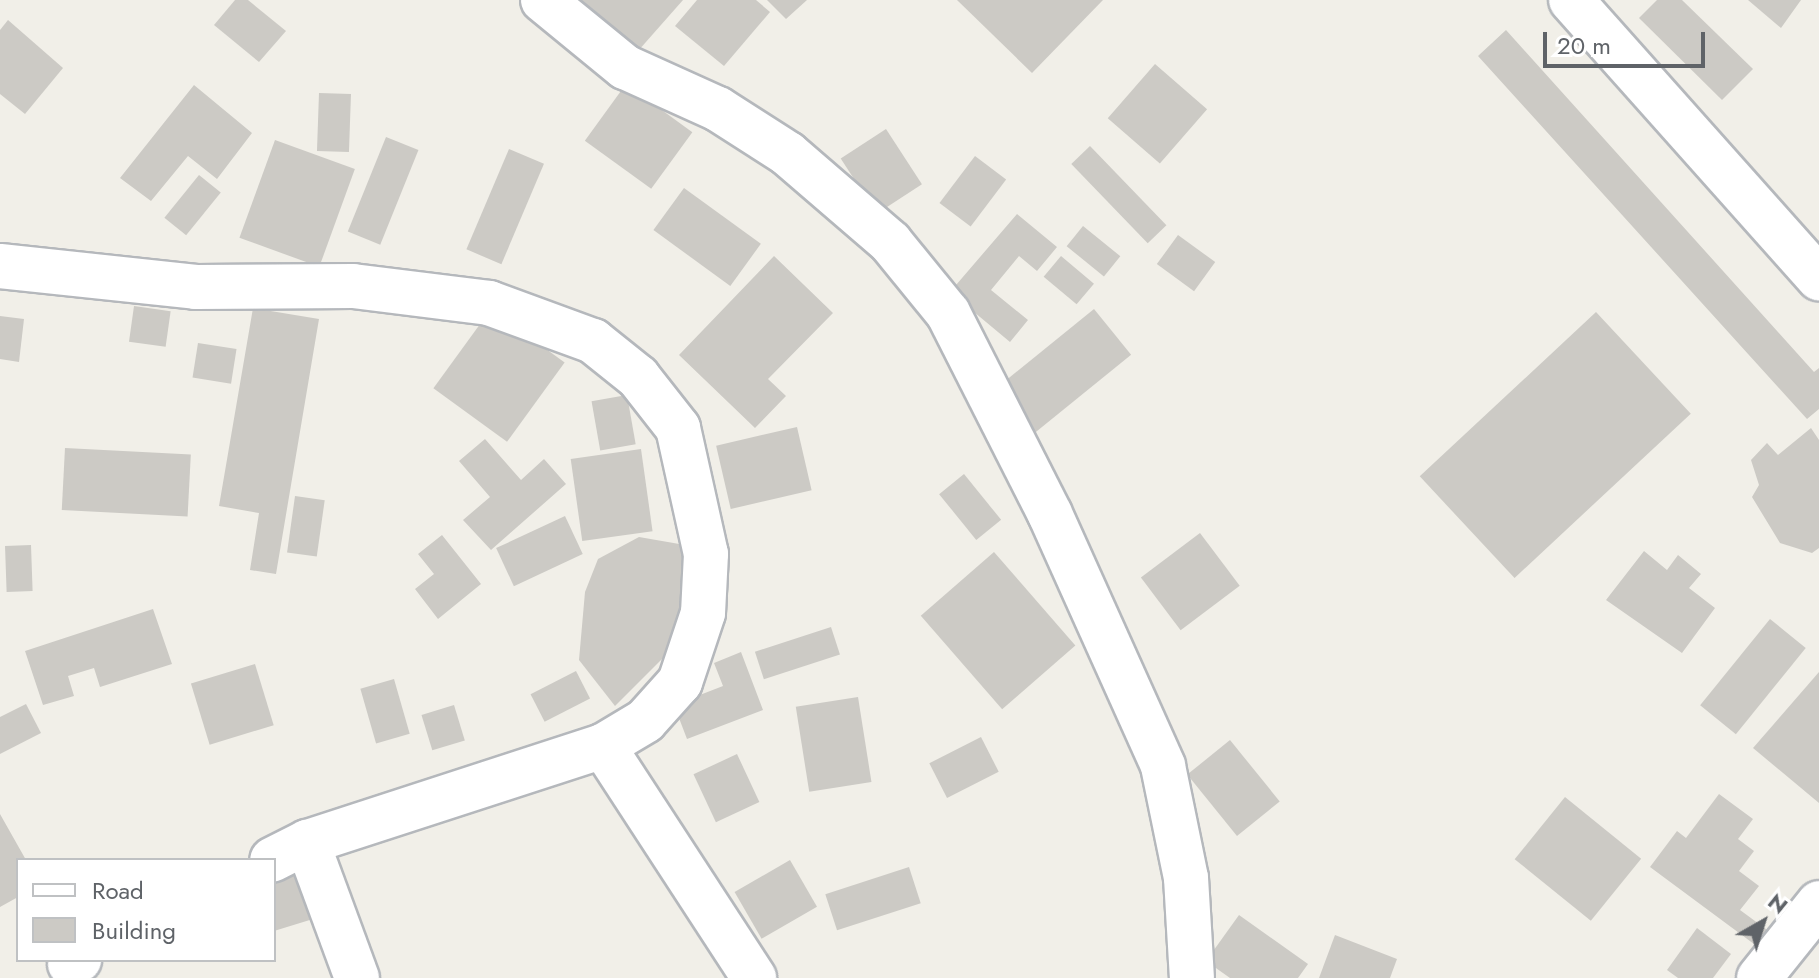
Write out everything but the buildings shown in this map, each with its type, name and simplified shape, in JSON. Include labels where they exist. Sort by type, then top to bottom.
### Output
[{"type":"street","points":[[543,0],[625,67],[718,109],[788,154],[890,242],[948,313],[1050,514],[1163,766],[1186,878],[1192,978]]},
{"type":"street","points":[[1571,0],[1819,278]]},
{"type":"street","points":[[0,266],[72,278],[353,286],[474,301],[593,341],[638,377],[678,428],[706,554],[703,613],[680,682],[645,721],[603,746],[289,851],[357,978]]},
{"type":"street","points":[[603,746],[754,978]]},
{"type":"street","points":[[1759,978],[1819,903]]}]
